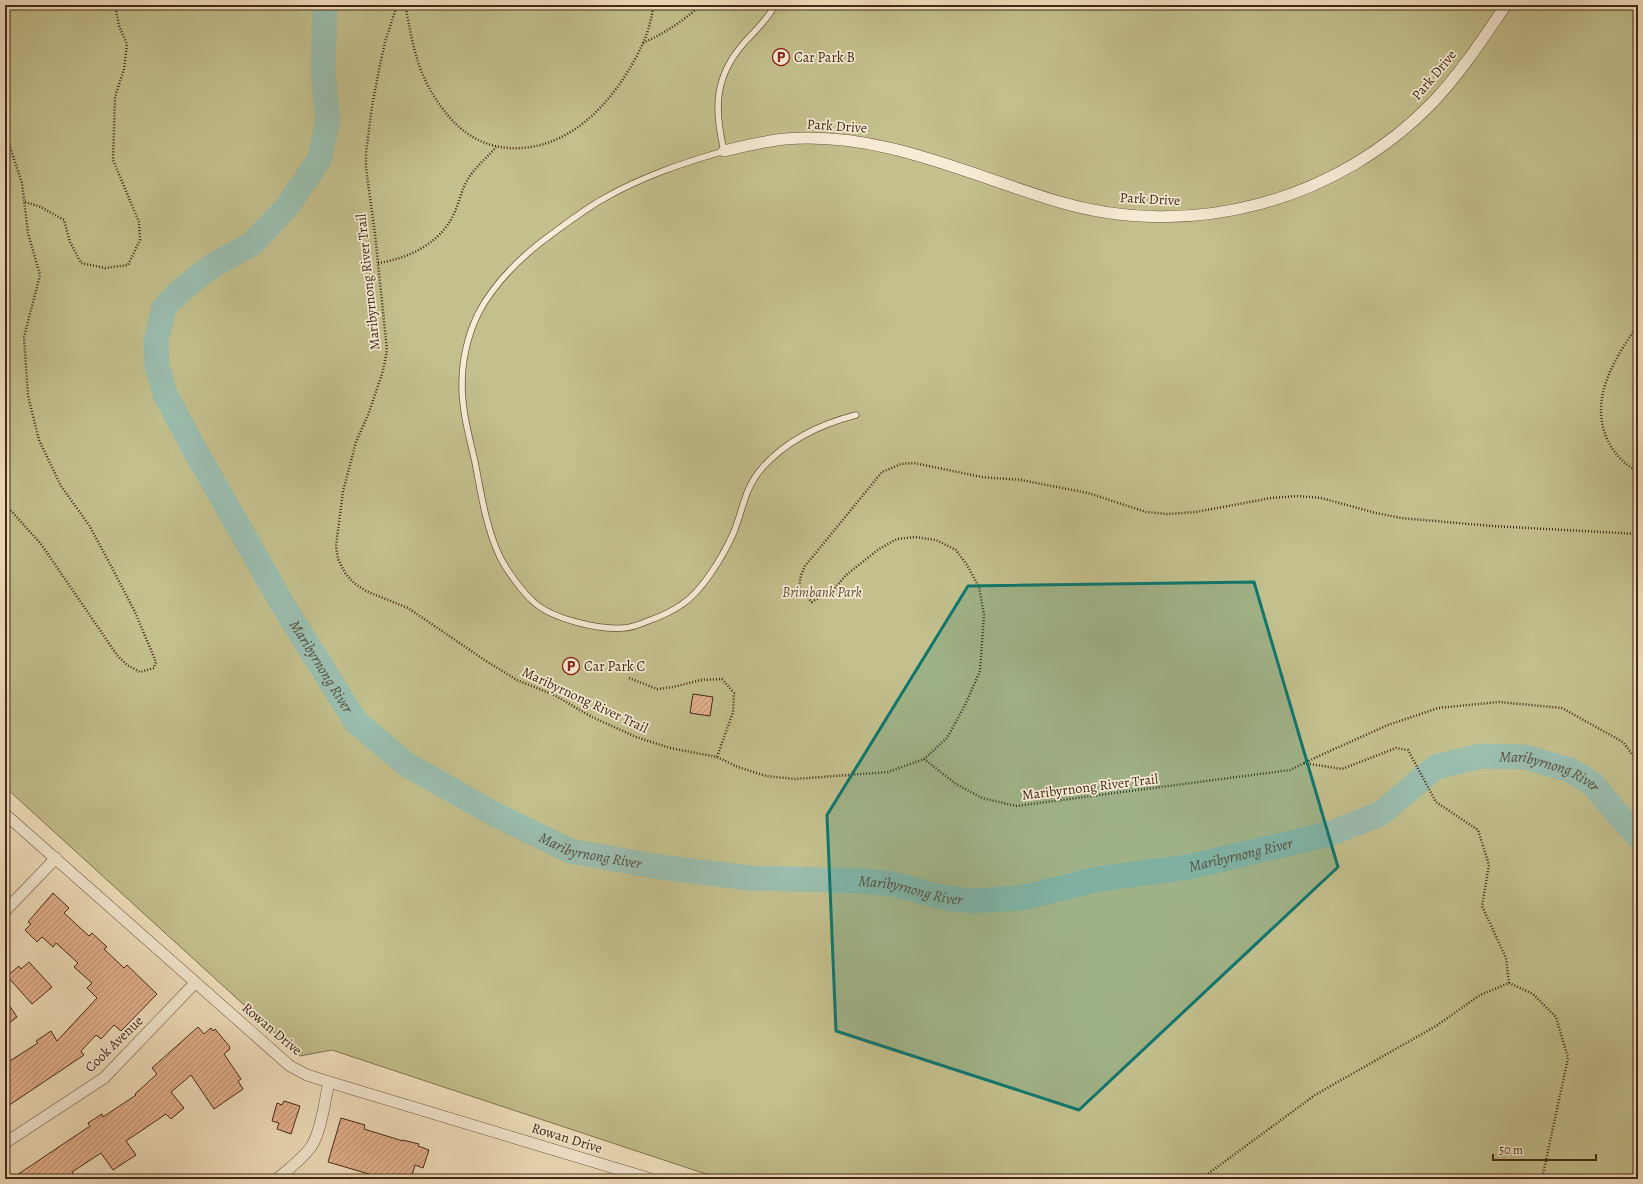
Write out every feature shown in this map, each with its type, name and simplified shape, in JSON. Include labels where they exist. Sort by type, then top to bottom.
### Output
[{"type":"street","name":"Park Drive","points":[[724,151],[784,139],[811,138],[852,140],[890,147],[1057,201],[1101,211],[1167,217],[1203,215],[1241,209],[1291,195],[1329,178],[1365,158],[1391,140],[1423,112],[1447,86],[1506,5]]},
{"type":"street","name":"Rowan Drive","points":[[5,814],[290,1066],[307,1075],[329,1082],[651,1179]]},
{"type":"street","points":[[5,911],[56,858]]},
{"type":"street","name":"Cook Avenue","points":[[5,1143],[104,1078],[195,983]]},
{"type":"street","points":[[277,1179],[293,1166],[311,1146],[320,1122],[329,1082]]},
{"type":"lane","points":[[775,5],[768,16],[733,56],[724,73],[720,90],[718,118],[724,151],[633,183],[580,213],[538,244],[506,274],[490,294],[478,315],[463,366],[463,401],[483,504],[500,558],[525,593],[534,603],[548,613],[594,626],[622,628],[634,626],[658,617],[682,605],[698,589],[720,560],[734,532],[744,498],[761,470],[773,457],[798,439],[820,427],[856,415]]},
{"type":"path","points":[[25,202],[41,207],[64,220],[70,242],[81,263],[105,268],[128,265],[140,240],[140,222],[112,160],[114,97],[124,69],[128,44],[119,26],[114,5]]},
{"type":"path","name":"Maribyrnong River Trail","points":[[396,5],[385,42],[379,70],[372,106],[366,154],[386,350],[383,371],[368,415],[356,442],[343,491],[336,546],[338,559],[345,573],[360,587],[408,608],[486,661],[517,680],[554,695],[592,717],[636,737],[670,748],[717,757],[738,767],[766,776],[795,779],[888,772],[924,759],[956,784],[982,798],[1016,806],[1290,770],[1388,725],[1438,708],[1499,702],[1562,708],[1623,742],[1638,762]]},
{"type":"path","points":[[405,5],[415,54],[431,91],[450,118],[460,127],[481,141],[506,149],[536,148],[565,136],[600,108],[613,94],[628,71],[643,43],[654,5]]},
{"type":"path","points":[[643,43],[662,34],[685,19],[701,5]]},
{"type":"path","points":[[5,112],[9,144],[22,183],[28,233],[40,276],[24,337],[28,396],[39,440],[61,486],[89,525],[136,612],[156,662],[154,668],[140,672],[127,665],[117,655],[41,544],[5,504]]},
{"type":"path","points":[[378,263],[410,256],[442,232],[454,215],[467,180],[496,147]]},
{"type":"path","points":[[1638,325],[1617,356],[1608,375],[1602,393],[1601,410],[1603,428],[1611,447],[1625,463],[1638,471]]},
{"type":"path","points":[[924,759],[947,738],[965,705],[980,671],[984,615],[979,586],[967,565],[956,550],[936,540],[915,537],[897,539],[878,549],[846,575],[834,589],[812,602],[805,596],[799,587],[801,575],[805,566],[877,478],[882,472],[901,464],[914,463],[982,477],[1021,480],[1088,493],[1146,512],[1166,514],[1196,512],[1271,498],[1298,496],[1321,498],[1376,513],[1401,518],[1492,526],[1638,534]]},
{"type":"path","points":[[629,678],[657,689],[673,687],[700,680],[722,679],[734,693],[733,712],[717,757]]},
{"type":"path","points":[[1304,763],[1342,769],[1396,748],[1408,750],[1436,802],[1478,830],[1489,865],[1482,906],[1506,958],[1509,983]]},
{"type":"path","points":[[1201,1179],[1315,1096],[1436,1026],[1480,995],[1509,983],[1533,994],[1556,1017],[1568,1058],[1542,1179]]},
{"type":"highlighted area","points":[[1254,582],[1338,867],[1079,1110],[836,1031],[827,815],[968,586]]},
{"type":"green space","name":"Brimbank Park","points":[[5,5],[1638,5],[1638,1179],[721,1179],[332,1050],[300,1056],[5,787]]},
{"type":"building","points":[[693,694],[713,697],[710,716],[690,713]]},
{"type":"building","points":[[53,893],[69,908],[64,913],[89,936],[92,933],[107,947],[104,949],[124,968],[127,965],[157,994],[121,1031],[114,1025],[101,1039],[96,1035],[81,1051],[84,1055],[5,1108],[5,1064],[38,1043],[36,1041],[51,1031],[57,1041],[97,998],[87,988],[92,983],[74,967],[78,963],[56,943],[53,947],[42,937],[37,942],[25,930],[31,924],[28,922]]},
{"type":"building","points":[[29,962],[52,987],[32,1004],[7,976],[19,966],[21,969]]},
{"type":"building","points":[[5,999],[17,1017],[5,1026]]},
{"type":"building","points":[[198,1027],[204,1034],[211,1028],[213,1031],[215,1029],[230,1047],[230,1049],[224,1054],[241,1079],[238,1081],[243,1089],[214,1109],[191,1075],[171,1092],[184,1108],[171,1119],[166,1114],[126,1141],[136,1155],[113,1170],[101,1153],[72,1172],[77,1179],[11,1179],[90,1126],[88,1123],[102,1114],[103,1117],[136,1095],[135,1094],[157,1074],[152,1068]]},
{"type":"building","points":[[284,1101],[300,1106],[291,1134],[277,1129],[279,1123],[272,1121],[277,1103],[282,1105]]},
{"type":"building","points":[[341,1118],[365,1125],[364,1129],[403,1141],[419,1144],[418,1146],[429,1150],[423,1168],[415,1165],[411,1179],[386,1179],[328,1162]]},
{"type":"waterway","name":"Maribyrnong River","points":[[325,5],[323,73],[328,121],[319,160],[286,208],[252,244],[212,266],[180,291],[164,308],[156,341],[157,365],[165,394],[195,450],[283,605],[356,722],[406,764],[494,814],[570,851],[660,867],[750,878],[863,881],[893,884],[946,898],[973,901],[1021,898],[1099,879],[1189,867],[1329,834],[1380,814],[1436,767],[1481,756],[1525,757],[1570,770],[1593,784],[1638,836]]},
{"type":"place","name":"Car Park B","points":[[781,57]]},
{"type":"place","name":"Car Park C","points":[[571,666]]}]
